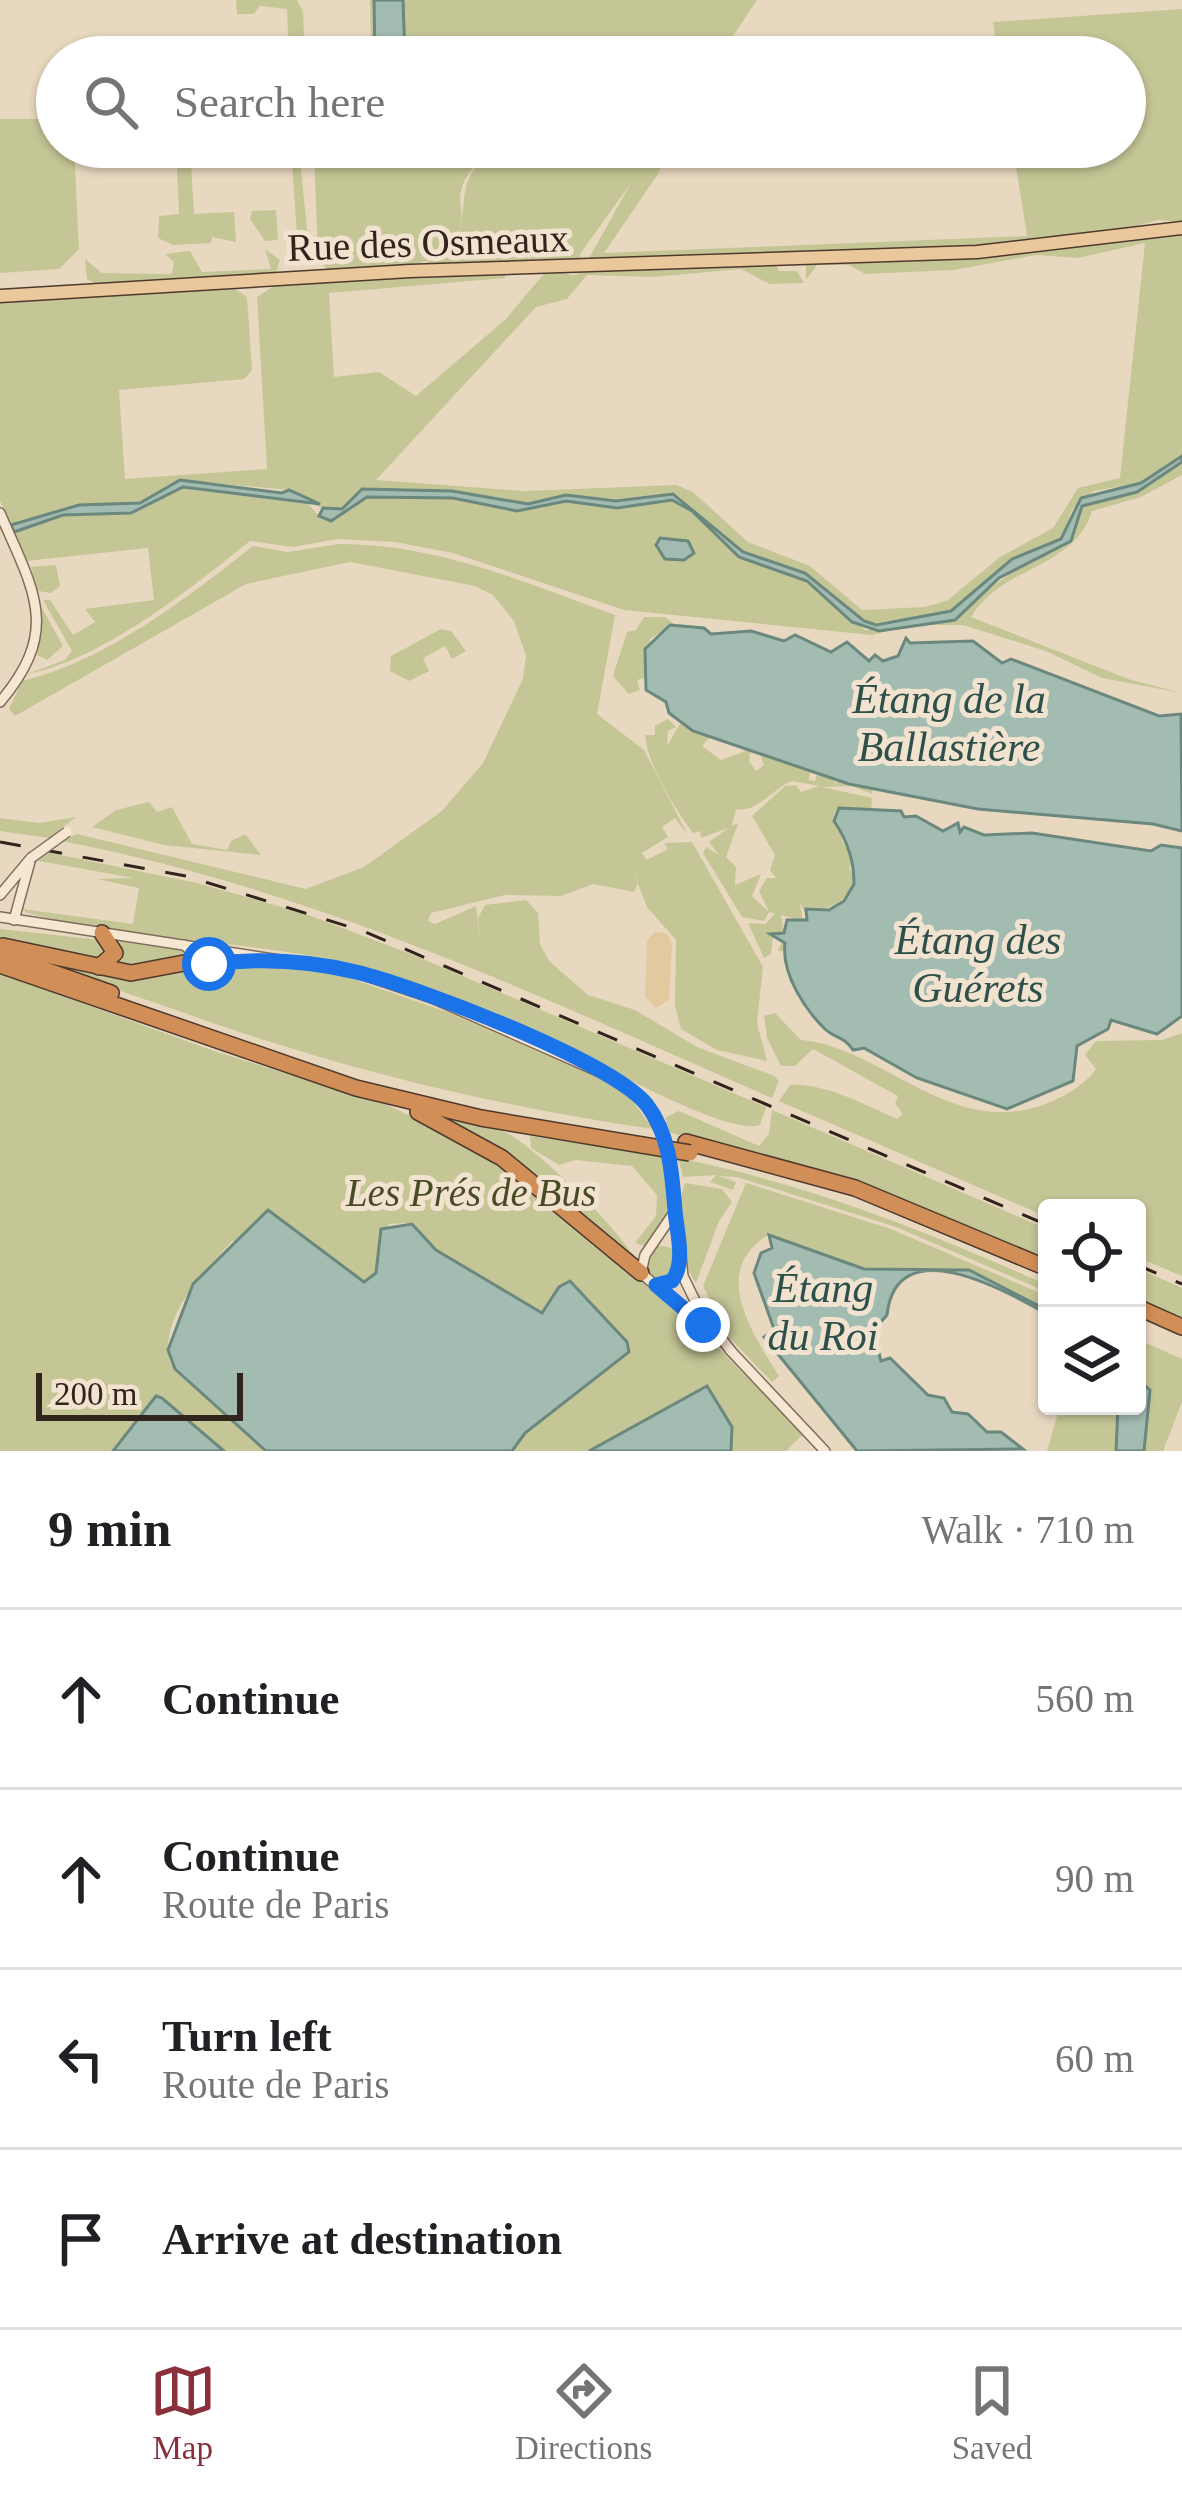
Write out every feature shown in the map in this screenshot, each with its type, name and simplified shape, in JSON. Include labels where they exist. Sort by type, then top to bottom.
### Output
[{"type":"highway","points":[[99,967],[115,953],[102,932]]},
{"type":"highway","points":[[0,949],[148,974],[200,960]]},
{"type":"highway","points":[[0,949],[340,1073],[641,1140]]},
{"type":"highway","points":[[0,965],[396,1099],[687,1148],[855,1188],[1038,1264]]},
{"type":"highway","points":[[396,1099],[502,1158],[641,1273]]},
{"type":"highway","points":[[687,1148],[868,1203],[1038,1274]]},
{"type":"highway","points":[[1146,1311],[1182,1327]]},
{"type":"highway","points":[[1146,1322],[1182,1337]]},
{"type":"main road","name":"Rue des Osmeaux","points":[[0,296],[410,271],[977,252],[1182,228]]},
{"type":"street","points":[[0,513],[35,594],[39,622],[27,668],[1,701]]},
{"type":"street","points":[[1,894],[31,858],[71,830]]},
{"type":"street","points":[[14,920],[31,858]]},
{"type":"street","points":[[1,894],[18,896]]},
{"type":"street","points":[[0,917],[352,971],[432,998],[623,1083],[647,1105],[662,1135],[681,1267],[695,1304],[731,1351]]},
{"type":"street","points":[[179,943],[209,964],[262,958],[352,971]]},
{"type":"street","points":[[200,960],[228,952]]},
{"type":"street","points":[[675,1207],[645,1255],[641,1273],[731,1351],[825,1451]]},
{"type":"street","points":[[658,1240],[678,1251]]},
{"type":"street","points":[[656,1285],[672,1281],[681,1267]]},
{"type":"green space","points":[[236,0],[297,0],[304,36],[288,36],[287,9],[260,6],[254,14],[237,14]]},
{"type":"green space","points":[[370,0],[757,0],[733,36],[371,36]]},
{"type":"green space","points":[[1182,9],[1182,222],[1158,220],[1113,232],[965,250],[588,260],[631,183],[580,254],[581,260],[422,265],[456,247],[467,183],[477,168],[660,168],[604,253],[1027,236],[1016,168],[1146,168],[1146,36],[995,36],[993,22]]},
{"type":"green space","points":[[0,119],[36,119],[36,168],[75,168],[79,249],[59,269],[0,273]]},
{"type":"green space","points":[[177,168],[191,168],[194,214],[234,212],[236,242],[212,237],[211,243],[173,245],[158,238],[159,216],[179,214]]},
{"type":"green space","points":[[292,168],[301,168],[310,261],[301,257],[299,263]]},
{"type":"green space","points":[[315,168],[473,168],[461,190],[460,229],[447,252],[398,267],[330,271],[318,261]]},
{"type":"green space","points":[[276,210],[278,240],[265,241],[250,219],[252,211]]},
{"type":"green space","points":[[1182,232],[1182,456],[1141,483],[1094,491],[1072,510],[1061,539],[1012,559],[951,611],[869,624],[801,571],[743,552],[678,496],[616,501],[560,495],[528,504],[452,491],[362,489],[346,507],[330,513],[289,490],[180,480],[140,503],[79,505],[11,525],[0,501],[0,299],[231,286],[247,297],[252,370],[244,379],[119,390],[125,479],[267,469],[257,297],[277,284],[505,272],[505,278],[329,293],[334,377],[379,372],[416,396],[506,319],[547,270],[573,275],[595,269],[775,263],[779,271],[797,271],[804,283],[770,284],[741,269],[653,277],[587,275],[567,299],[536,307],[376,480],[524,491],[676,485],[693,492],[748,542],[810,566],[862,610],[925,607],[948,600],[1000,557],[1053,528],[1078,488],[1120,478],[1145,243],[1078,258],[1036,255],[954,270],[865,274],[849,265],[817,265],[806,280],[806,265],[951,260]]},
{"type":"green space","points":[[265,249],[280,260],[275,275],[98,285],[87,279],[85,259],[102,273],[172,274],[174,262],[165,254],[190,251],[202,272],[271,269]]},
{"type":"green space","points":[[1182,462],[1182,475],[1141,497],[1092,511],[1070,545],[1000,587],[971,617],[1128,679],[1182,693],[1102,678],[1046,651],[963,625],[910,625],[955,620],[1005,577],[1064,547],[1082,507],[1137,492]]},
{"type":"green space","points":[[183,487],[305,500],[319,516],[349,511],[367,497],[453,498],[517,511],[566,501],[617,508],[668,500],[692,511],[739,557],[807,581],[865,630],[910,625],[872,635],[624,610],[453,553],[395,542],[337,539],[293,547],[250,541],[115,638],[56,666],[27,674],[65,660],[72,651],[43,600],[50,600],[73,635],[95,622],[85,609],[154,600],[148,548],[26,561],[14,532],[63,515],[131,513]]},
{"type":"green space","points":[[339,544],[445,558],[615,615],[597,714],[644,750],[688,835],[675,818],[662,827],[668,837],[642,853],[647,860],[668,849],[664,843],[692,842],[763,967],[757,1023],[767,1061],[717,1050],[681,1029],[675,1005],[676,940],[647,907],[638,883],[634,892],[593,884],[561,896],[505,895],[431,913],[428,921],[435,924],[476,906],[480,943],[478,918],[485,905],[526,900],[538,913],[540,944],[549,961],[588,995],[635,1010],[697,1047],[774,1076],[779,1081],[772,1098],[511,984],[336,917],[247,887],[61,841],[77,834],[306,889],[364,867],[442,811],[483,763],[523,679],[526,656],[514,621],[493,595],[475,586],[350,562],[246,584],[15,716],[9,709],[22,681],[115,643],[253,546],[288,552]]},
{"type":"green space","points":[[56,565],[60,586],[51,593],[38,591],[31,567]]},
{"type":"green space","points":[[42,608],[63,646],[47,660],[37,655]]},
{"type":"green space","points":[[644,617],[665,617],[674,624],[650,639],[648,677],[637,680],[640,690],[629,694],[613,676],[627,632],[636,630]]},
{"type":"green space","points":[[441,629],[451,631],[466,651],[452,659],[445,646],[423,658],[429,671],[409,681],[390,671],[391,656]]},
{"type":"green space","points":[[668,719],[676,727],[668,731],[667,746],[680,724],[712,735],[702,746],[721,760],[751,749],[749,761],[756,771],[764,765],[759,752],[810,772],[809,780],[815,781],[817,773],[832,777],[837,785],[837,779],[873,787],[872,794],[852,786],[822,787],[872,798],[871,811],[840,809],[834,814],[843,843],[853,853],[849,870],[857,876],[844,898],[832,906],[808,909],[808,918],[800,903],[803,921],[781,915],[784,933],[771,934],[785,943],[782,952],[778,950],[782,942],[773,937],[771,954],[764,958],[748,923],[765,924],[775,914],[769,912],[764,921],[742,917],[703,853],[706,847],[719,855],[709,842],[728,828],[701,838],[670,798],[647,746],[645,735],[655,735],[655,726]],"holes":[[[792,781],[819,786],[801,792],[796,785],[785,786],[752,816],[775,855],[770,870],[776,878],[767,878],[759,891],[769,912],[752,896],[761,874],[735,885],[736,867],[726,857],[738,824],[732,825],[736,809],[751,808]]]},
{"type":"green space","points":[[149,802],[157,812],[172,807],[192,844],[227,850],[231,841],[245,834],[261,855],[164,845],[92,827],[116,810]]},
{"type":"green space","points":[[76,817],[49,838],[0,831],[0,818],[39,823]]},
{"type":"green space","points":[[46,852],[197,883],[306,914],[421,958],[766,1107],[760,1125],[744,1126],[697,1111],[462,1002],[375,969],[27,913],[22,909],[133,924],[139,888],[97,879],[133,878],[34,860]]},
{"type":"green space","points":[[0,929],[100,940],[109,945],[103,962],[0,940]]},
{"type":"green space","points":[[120,941],[190,955],[147,968],[115,964]]},
{"type":"green space","points":[[31,955],[141,977],[198,964],[213,970],[269,963],[341,975],[447,1012],[607,1081],[632,1100],[653,1129],[471,1096],[352,1066],[121,991]]},
{"type":"green space","name":"Les Prés de Bus","points":[[0,973],[214,1051],[387,1105],[478,1147],[678,1307],[803,1434],[786,1451],[731,1451],[732,1427],[707,1386],[589,1451],[512,1451],[525,1433],[626,1355],[566,1281],[542,1313],[436,1250],[406,1223],[389,1224],[376,1273],[368,1281],[232,1241],[186,1296],[171,1328],[170,1362],[266,1451],[224,1451],[156,1396],[113,1451],[0,1451]]},
{"type":"green space","points":[[775,1013],[801,1040],[860,1058],[947,1101],[977,1110],[1009,1112],[1043,1105],[1079,1086],[1096,1069],[1085,1055],[1096,1041],[1162,1040],[1182,1033],[1182,1276],[1146,1261],[1146,1199],[1038,1199],[1038,1213],[779,1101],[790,1085],[803,1085],[845,1096],[897,1119],[903,1114],[895,1104],[898,1096],[813,1049],[795,1066],[781,1066],[767,1038],[764,1016]]},
{"type":"green space","points":[[772,1110],[1038,1225],[1038,1257],[858,1183],[668,1132],[666,1117],[679,1111],[759,1146],[769,1134]]},
{"type":"green space","points":[[442,1119],[519,1140],[602,1217],[638,1267]]},
{"type":"green space","points":[[530,1136],[663,1156],[668,1205],[654,1237],[645,1246],[635,1243],[656,1216],[657,1195],[632,1166],[575,1160],[559,1165],[531,1148]]},
{"type":"green space","points":[[678,1158],[774,1181],[957,1246],[1038,1281],[1038,1288],[896,1227],[737,1177],[719,1176],[736,1182],[733,1190],[710,1182],[716,1175],[683,1177]]},
{"type":"green space","points":[[685,1183],[722,1189],[732,1202],[719,1221],[696,1283],[680,1234]]},
{"type":"green space","points":[[746,1183],[891,1229],[1038,1292],[1038,1306],[955,1268],[894,1273],[864,1269],[768,1235],[741,1266],[739,1284],[748,1321],[779,1376],[772,1382],[728,1336],[703,1286]]},
{"type":"green space","points":[[662,1246],[674,1251],[679,1263],[674,1275],[662,1280],[650,1275],[645,1263],[650,1251]]},
{"type":"green space","points":[[1146,1272],[1182,1288],[1182,1320],[1146,1304]]},
{"type":"green space","points":[[1146,1343],[1182,1359],[1182,1402],[1163,1451],[1047,1451],[1057,1415],[1146,1415]]},
{"type":"sand","points":[[655,932],[667,933],[672,944],[669,1000],[656,1008],[645,997],[647,941]]},
{"type":"water","points":[[374,0],[403,0],[404,36],[375,36]]},
{"type":"water","points":[[1182,456],[1182,462],[1137,492],[1082,506],[1071,541],[999,578],[955,620],[879,631],[852,622],[807,581],[739,557],[692,511],[672,500],[617,508],[566,501],[517,511],[453,498],[367,497],[331,521],[319,516],[323,508],[342,509],[362,489],[452,491],[528,504],[566,495],[616,501],[673,494],[743,552],[805,573],[864,621],[876,625],[951,611],[1012,559],[1061,539],[1081,498],[1141,483]]},
{"type":"water","points":[[180,480],[282,493],[289,490],[320,504],[183,487],[131,513],[63,515],[14,532],[11,525],[79,505],[140,503]]},
{"type":"water","points":[[660,538],[688,541],[694,553],[684,560],[665,559],[656,545]]},
{"type":"water","name":"Étang de la Ballastière","points":[[670,625],[704,628],[711,634],[751,631],[784,641],[795,635],[831,652],[847,642],[869,661],[875,655],[883,661],[898,656],[906,638],[910,643],[973,641],[1002,663],[1011,659],[1159,716],[1181,714],[1182,831],[1153,824],[978,809],[849,784],[693,731],[669,713],[666,702],[646,690],[645,649]]},
{"type":"water","name":"Étang des Guérets","points":[[839,808],[901,811],[904,817],[916,816],[943,831],[958,823],[960,832],[964,827],[984,835],[1032,833],[1151,851],[1161,845],[1182,848],[1182,1016],[1157,1034],[1111,1020],[1108,1029],[1077,1046],[1073,1081],[1007,1109],[917,1078],[864,1048],[853,1050],[811,1013],[791,979],[785,943],[770,934],[784,933],[787,920],[807,920],[806,909],[829,910],[844,901],[854,884],[850,854],[834,821]]},
{"type":"water","points":[[268,1210],[364,1282],[376,1273],[381,1229],[412,1224],[436,1250],[542,1313],[559,1287],[570,1281],[627,1342],[629,1352],[525,1433],[512,1451],[266,1451],[175,1369],[168,1350],[193,1284]]},
{"type":"water","name":"Étang du Roi","points":[[769,1235],[864,1269],[969,1270],[1038,1305],[1038,1309],[978,1280],[929,1271],[909,1276],[895,1290],[887,1315],[873,1331],[881,1361],[890,1358],[928,1395],[944,1398],[952,1412],[968,1414],[987,1432],[1001,1432],[1023,1449],[857,1451],[764,1337],[774,1329],[754,1273],[761,1253],[772,1248]]},
{"type":"water","points":[[707,1386],[732,1427],[731,1451],[589,1451]]},
{"type":"water","points":[[1146,1386],[1150,1390],[1144,1451],[1116,1451],[1118,1415],[1146,1415]]},
{"type":"water","points":[[156,1396],[162,1398],[224,1451],[113,1451]]},
{"type":"railway","points":[[0,842],[186,876],[363,931],[1038,1221]]},
{"type":"railway","points":[[1146,1269],[1182,1284]]},
{"type":"route","points":[[209,964],[262,958],[352,971],[432,998],[623,1083],[652,1113],[673,1175],[681,1267],[672,1281],[656,1285],[703,1325]]}]
